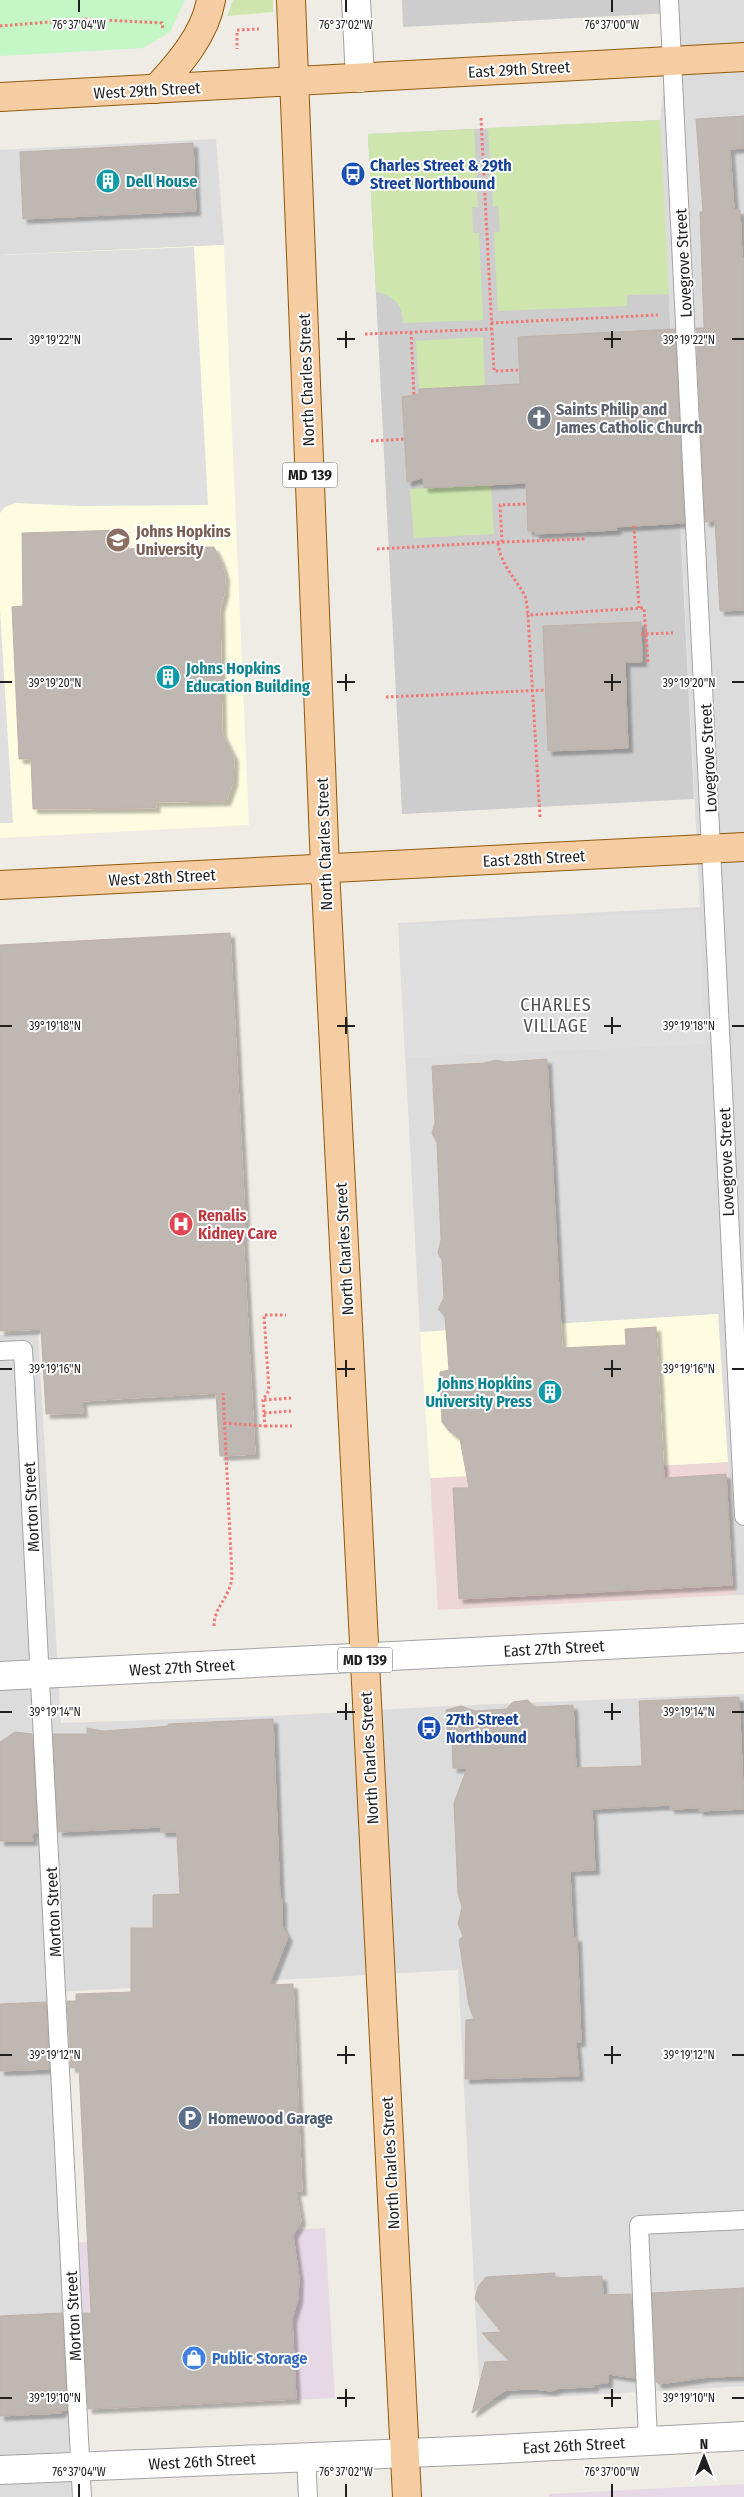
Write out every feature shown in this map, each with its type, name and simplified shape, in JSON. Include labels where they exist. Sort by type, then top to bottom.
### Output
[{"type":"main road","points":[[156,89],[191,46],[199,32],[211,0]]},
{"type":"main road","name":"North Charles Street","points":[[291,0],[325,868],[407,2497]]},
{"type":"main road","name":"East 29th Street","points":[[295,82],[744,57]]},
{"type":"main road","name":"West 29th Street","points":[[0,97],[295,82]]},
{"type":"main road","name":"East 28th Street","points":[[325,868],[744,847]]},
{"type":"main road","name":"West 28th Street","points":[[0,886],[325,868]]},
{"type":"street","points":[[356,0],[360,78]]},
{"type":"street","name":"East 27th Street","points":[[365,1658],[744,1638]]},
{"type":"street","name":"West 27th Street","points":[[0,1676],[365,1658]]},
{"type":"street","name":"East 26th Street","points":[[404,2452],[744,2436]]},
{"type":"street","name":"West 26th Street","points":[[0,2470],[404,2452]]},
{"type":"lane","name":"Lovegrove Street","points":[[669,0],[712,849],[726,1183],[744,1516]]},
{"type":"lane","name":"Morton Street","points":[[0,1351],[23,1350],[82,2497]]},
{"type":"lane","points":[[648,2441],[640,2225],[744,2220]]},
{"type":"lane","points":[[306,2456],[308,2497]]},
{"type":"path","points":[[0,26],[85,19],[129,20],[162,23],[164,34]]},
{"type":"path","points":[[230,30],[267,28]]},
{"type":"path","points":[[238,30],[238,49]]},
{"type":"path","points":[[481,118],[494,371],[520,370]]},
{"type":"path","points":[[491,323],[659,315]]},
{"type":"path","points":[[365,334],[492,329]]},
{"type":"path","points":[[411,332],[414,396]]},
{"type":"path","points":[[371,441],[405,439]]},
{"type":"path","points":[[527,504],[500,505],[499,552],[509,575],[526,597],[540,817]]},
{"type":"path","points":[[634,526],[639,608]]},
{"type":"path","points":[[377,549],[585,539]]},
{"type":"path","points":[[528,615],[644,608],[648,664]]},
{"type":"path","points":[[641,634],[675,633]]},
{"type":"path","points":[[386,697],[545,690]]},
{"type":"path","points":[[265,1426],[263,1400],[269,1390],[264,1315],[286,1315]]},
{"type":"path","points":[[214,1626],[214,1616],[229,1593],[232,1576],[223,1393]]},
{"type":"path","points":[[263,1400],[291,1398]]},
{"type":"path","points":[[264,1412],[291,1411]]},
{"type":"path","points":[[224,1423],[292,1426]]},
{"type":"shaded area","points":[[402,0],[670,0],[671,13],[403,27]]},
{"type":"shaded area","points":[[670,0],[744,0],[744,1595],[734,1595],[718,1314],[420,1332],[398,923],[700,907],[660,120],[671,13]]},
{"type":"shaded area","points":[[660,120],[694,799],[402,814],[368,134]]},
{"type":"shaded area","points":[[216,139],[224,245],[0,255],[0,150]]},
{"type":"shaded area","name":"Johns Hopkins University","points":[[224,245],[249,825],[0,838],[0,255]]},
{"type":"shaded area","points":[[194,247],[208,505],[79,506],[16,503],[5,507],[0,513],[0,255]]},
{"type":"shaded area","points":[[0,610],[13,823],[0,823]]},
{"type":"shaded area","points":[[699,911],[705,1044],[405,1058],[399,925]]},
{"type":"shaded area","points":[[718,1314],[728,1462],[430,1478],[420,1332]]},
{"type":"shaded area","points":[[38,1332],[61,1723],[273,1716],[447,1706],[744,1694],[744,2386],[480,2401],[458,1970],[58,1992],[84,2497],[0,2497],[0,1335]]},
{"type":"shaded area","points":[[728,1462],[734,1595],[438,1610],[430,1478]]},
{"type":"shaded area","name":"Public Storage","points":[[325,2228],[335,2398],[80,2410],[71,2243]]},
{"type":"shaded area","points":[[744,2484],[744,2497],[549,2497],[549,2494]]},
{"type":"green space","points":[[0,0],[185,0],[170,32],[143,48],[0,56]]},
{"type":"green space","points":[[233,0],[273,0],[273,12],[227,16]]},
{"type":"green space","points":[[660,120],[669,294],[627,295],[627,306],[498,311],[494,232],[500,232],[498,206],[493,206],[488,128]]},
{"type":"green space","points":[[474,129],[478,207],[472,207],[473,233],[479,233],[483,320],[403,323],[403,316],[396,302],[388,296],[376,292],[368,134]]},
{"type":"green space","points":[[483,337],[485,386],[419,389],[416,341]]},
{"type":"green space","points":[[491,485],[494,534],[414,538],[410,489]]},
{"type":"building","points":[[744,116],[744,148],[730,149],[734,210],[740,210],[742,258],[744,258],[744,610],[720,611],[715,521],[705,522],[696,328],[704,328],[700,212],[703,212],[696,119]]},
{"type":"building","name":"Dell House","points":[[193,143],[196,211],[23,219],[20,152]]},
{"type":"building","name":"Saints Philip and James Catholic Church","points":[[675,329],[684,523],[616,527],[617,530],[535,534],[535,531],[528,531],[526,483],[424,488],[423,478],[407,482],[402,397],[419,394],[419,389],[520,384],[518,337]]},
{"type":"building","name":"Johns Hopkins Education Building","points":[[124,530],[124,549],[214,547],[221,562],[225,576],[224,594],[220,608],[222,733],[234,757],[233,782],[226,801],[155,802],[156,808],[33,809],[31,759],[19,759],[12,607],[23,606],[22,533]]},
{"type":"building","points":[[641,622],[642,662],[625,662],[628,748],[548,751],[543,626]]},
{"type":"building","points":[[230,933],[246,1235],[243,1235],[255,1454],[220,1456],[216,1393],[82,1401],[83,1413],[46,1414],[41,1329],[0,1331],[0,945]]},
{"type":"building","points":[[547,1059],[562,1348],[626,1345],[625,1329],[656,1327],[664,1478],[726,1474],[732,1585],[459,1599],[453,1488],[469,1488],[460,1439],[449,1431],[442,1422],[440,1372],[449,1370],[445,1316],[438,1309],[444,1298],[442,1260],[438,1253],[441,1240],[437,1143],[432,1133],[435,1123],[432,1066],[484,1063],[496,1060],[506,1062]]},
{"type":"building","points":[[739,1697],[744,1809],[699,1811],[699,1808],[670,1809],[670,1805],[592,1809],[595,1870],[570,1871],[573,1938],[577,1937],[581,2042],[576,2042],[579,2076],[465,2079],[466,2020],[474,2019],[469,2006],[459,1940],[463,1936],[458,1924],[462,1907],[458,1894],[454,1803],[467,1768],[453,1768],[452,1740],[450,1740],[446,1723],[446,1710],[461,1706],[475,1711],[506,1709],[513,1702],[528,1700],[534,1707],[573,1705],[576,1768],[642,1766],[639,1701]]},
{"type":"building","points":[[273,1719],[280,1899],[282,1899],[282,1926],[288,1937],[269,1985],[293,1984],[302,2191],[296,2191],[301,2221],[293,2235],[299,2277],[298,2299],[292,2319],[296,2399],[88,2409],[83,2313],[91,2313],[79,2067],[71,2068],[67,2001],[76,2001],[76,1994],[131,1992],[131,1928],[153,1928],[153,1895],[180,1894],[177,1832],[161,1832],[161,1827],[58,1832],[53,1734],[87,1734],[87,1728],[103,1731],[159,1727],[168,1726],[168,1724]]},
{"type":"building","points":[[15,1732],[32,1734],[37,1833],[32,1834],[33,1841],[0,1841],[0,1742]]},
{"type":"building","points":[[46,2002],[49,2069],[0,2071],[0,2004]]},
{"type":"building","points":[[555,2273],[555,2278],[602,2276],[603,2295],[631,2294],[635,2378],[608,2374],[608,2383],[594,2384],[594,2387],[560,2388],[551,2391],[534,2389],[506,2390],[472,2413],[485,2362],[510,2361],[482,2333],[501,2332],[475,2299],[478,2287],[486,2277]]},
{"type":"building","points":[[744,2288],[744,2376],[709,2377],[659,2384],[656,2382],[652,2293]]},
{"type":"building","points":[[62,2313],[67,2410],[61,2410],[61,2413],[0,2416],[0,2316]]},
{"type":"place","name":"Charles Street & 29th Street Northbound","points":[[353,174]]},
{"type":"place","name":"Dell House","points":[[108,181]]},
{"type":"place","name":"Saints Philip and James Catholic Church","points":[[539,418]]},
{"type":"place","name":"Johns Hopkins University","points":[[118,540]]},
{"type":"place","name":"Johns Hopkins Education Building","points":[[168,677]]},
{"type":"place","name":"Renalis Kidney Care","points":[[181,1224]]},
{"type":"place","name":"Johns Hopkins University Press","points":[[550,1392]]},
{"type":"place","name":"27th Street Northbound","points":[[429,1728]]},
{"type":"place","name":"Homewood Garage","points":[[190,2118]]},
{"type":"place","name":"Public Storage","points":[[194,2358]]},
{"type":"district","name":"CHARLES VILLAGE","points":[[556,1015]]}]
